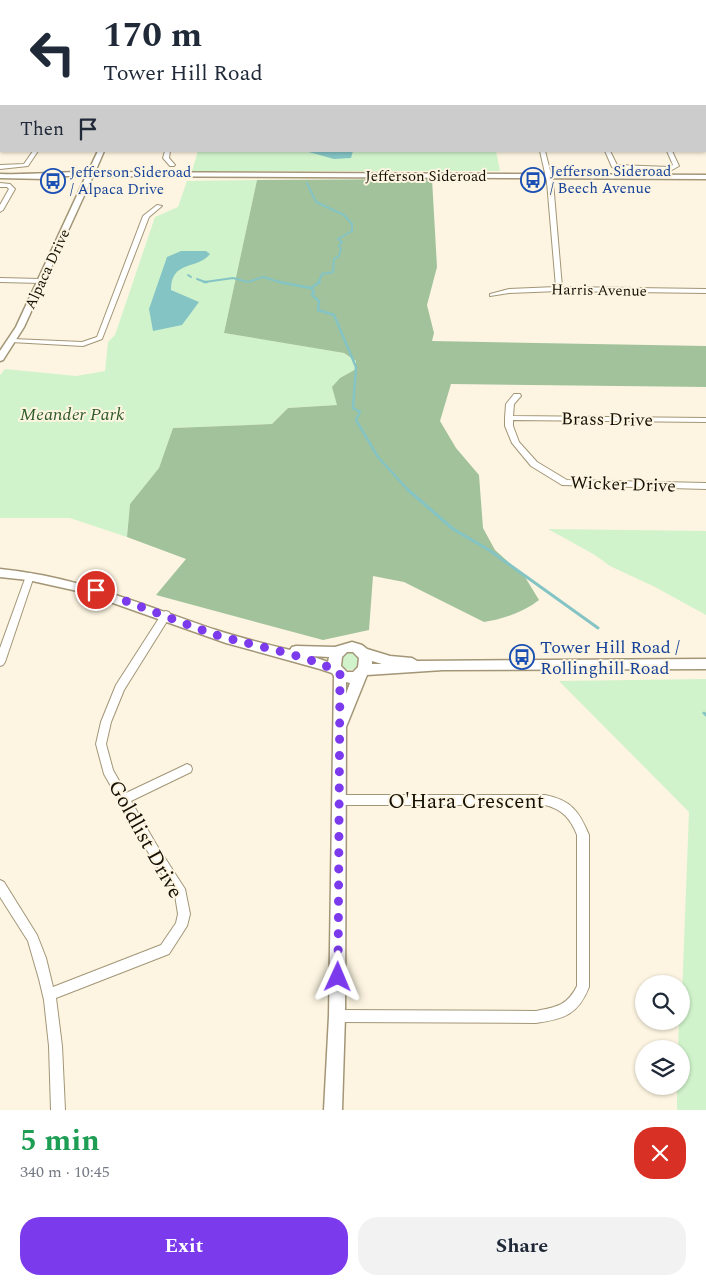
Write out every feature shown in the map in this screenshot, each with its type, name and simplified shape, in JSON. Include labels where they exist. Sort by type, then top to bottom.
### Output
[{"type":"street","points":[[0,167],[26,165],[35,152]]},
{"type":"street","name":"Alpaca Drive","points":[[0,358],[13,341],[101,152]]},
{"type":"street","points":[[168,152],[166,158],[172,165]]},
{"type":"street","points":[[542,152],[549,176],[559,289]]},
{"type":"street","points":[[608,152],[615,167],[670,169],[676,166],[669,152]]},
{"type":"street","name":"Jefferson Sideroad","points":[[0,176],[132,178],[145,176],[706,177]]},
{"type":"street","points":[[0,184],[8,185],[12,189],[0,210]]},
{"type":"street","points":[[13,341],[83,344],[100,338],[146,216],[159,206]]},
{"type":"street","points":[[0,280],[41,281]]},
{"type":"street","name":"Harris Avenue","points":[[492,295],[509,291],[559,289],[706,291]]},
{"type":"street","points":[[509,418],[510,404],[517,396]]},
{"type":"street","name":"Brass Drive","points":[[509,418],[706,420]]},
{"type":"street","name":"Wicker Drive","points":[[509,418],[511,433],[525,455],[534,464],[565,483],[706,486]]},
{"type":"street","points":[[0,573],[30,576],[96,590],[252,645],[306,659],[350,676],[362,672],[443,665]]},
{"type":"street","points":[[0,662],[30,576]]},
{"type":"street","name":"Goldlist Drive","points":[[48,995],[165,950],[181,926],[184,914],[181,893],[152,848],[108,771],[101,744],[106,722],[120,688],[166,615]]},
{"type":"street","points":[[252,645],[309,652],[338,652],[348,648],[390,661],[443,665],[706,664]]},
{"type":"street","points":[[333,1110],[338,1016],[340,729],[337,671],[333,661],[338,652]]},
{"type":"street","points":[[340,729],[367,662],[363,653]]},
{"type":"street","points":[[125,799],[187,769]]},
{"type":"street","name":"O'Hara Crescent","points":[[338,1016],[536,1017],[563,1012],[577,1001],[583,987],[583,835],[577,819],[569,808],[559,802],[545,800],[340,800]]},
{"type":"street","points":[[0,886],[32,938],[48,995],[57,1054],[58,1110]]},
{"type":"green space","points":[[198,152],[496,152],[500,171],[192,171]]},
{"type":"green space","points":[[432,179],[437,267],[427,305],[434,333],[432,341],[706,346],[706,387],[451,384],[440,421],[456,448],[479,475],[483,528],[495,550],[525,577],[539,600],[513,614],[484,622],[404,582],[373,576],[369,630],[323,640],[156,595],[186,559],[127,537],[130,504],[159,468],[173,428],[272,424],[288,408],[337,405],[332,387],[340,378],[356,369],[356,361],[344,353],[224,333],[257,180]]},
{"type":"green space","name":"Meander Park","points":[[257,180],[224,333],[344,353],[356,361],[356,369],[340,378],[337,405],[288,408],[272,424],[173,428],[159,468],[130,504],[127,537],[70,518],[0,518],[0,375],[5,369],[76,376],[105,371],[108,342],[115,335],[155,217],[178,207],[187,181]]},
{"type":"green space","points":[[548,529],[706,531],[706,615],[655,587],[610,566],[595,555]]},
{"type":"green space","points":[[348,651],[360,657],[358,667],[350,670],[339,667],[337,657]]},
{"type":"green space","points":[[706,679],[706,1110],[677,1110],[677,1095],[690,1095],[690,1040],[678,1040],[679,1030],[690,1030],[690,975],[683,975],[689,812],[559,681]]},
{"type":"water","points":[[309,152],[353,152],[351,158],[334,159]]},
{"type":"water","points":[[181,251],[206,251],[210,254],[205,259],[180,270],[172,280],[171,290],[199,302],[182,325],[153,331],[149,309],[167,257]]},
{"type":"waterway","points":[[307,183],[316,202],[344,215],[352,224],[352,231],[338,239],[342,242],[339,246],[341,249],[339,256],[334,259],[333,272],[322,274],[318,283]]},
{"type":"waterway","points":[[205,282],[233,278],[248,282],[263,277],[281,282]]},
{"type":"waterway","points":[[197,279],[205,282]]},
{"type":"waterway","points":[[281,282],[311,288]]},
{"type":"waterway","points":[[311,288],[320,282]]},
{"type":"waterway","points":[[311,288],[314,292],[312,295],[319,301],[318,310],[334,315],[356,367],[353,408],[360,412],[356,420],[378,457],[407,489]]},
{"type":"waterway","points":[[407,489],[453,529],[489,550],[598,628]]},
{"type":"place","name":"Jefferson Sideroad / Beech Avenue","points":[[533,180]]},
{"type":"place","name":"Jefferson Sideroad / Alpaca Drive","points":[[53,181]]},
{"type":"place","name":"Tower Hill Road / Rollinghill Road","points":[[522,657]]},
{"type":"route","points":[[96,590],[212,633],[306,659],[335,669],[340,674],[338,710],[340,729],[338,977]]}]
